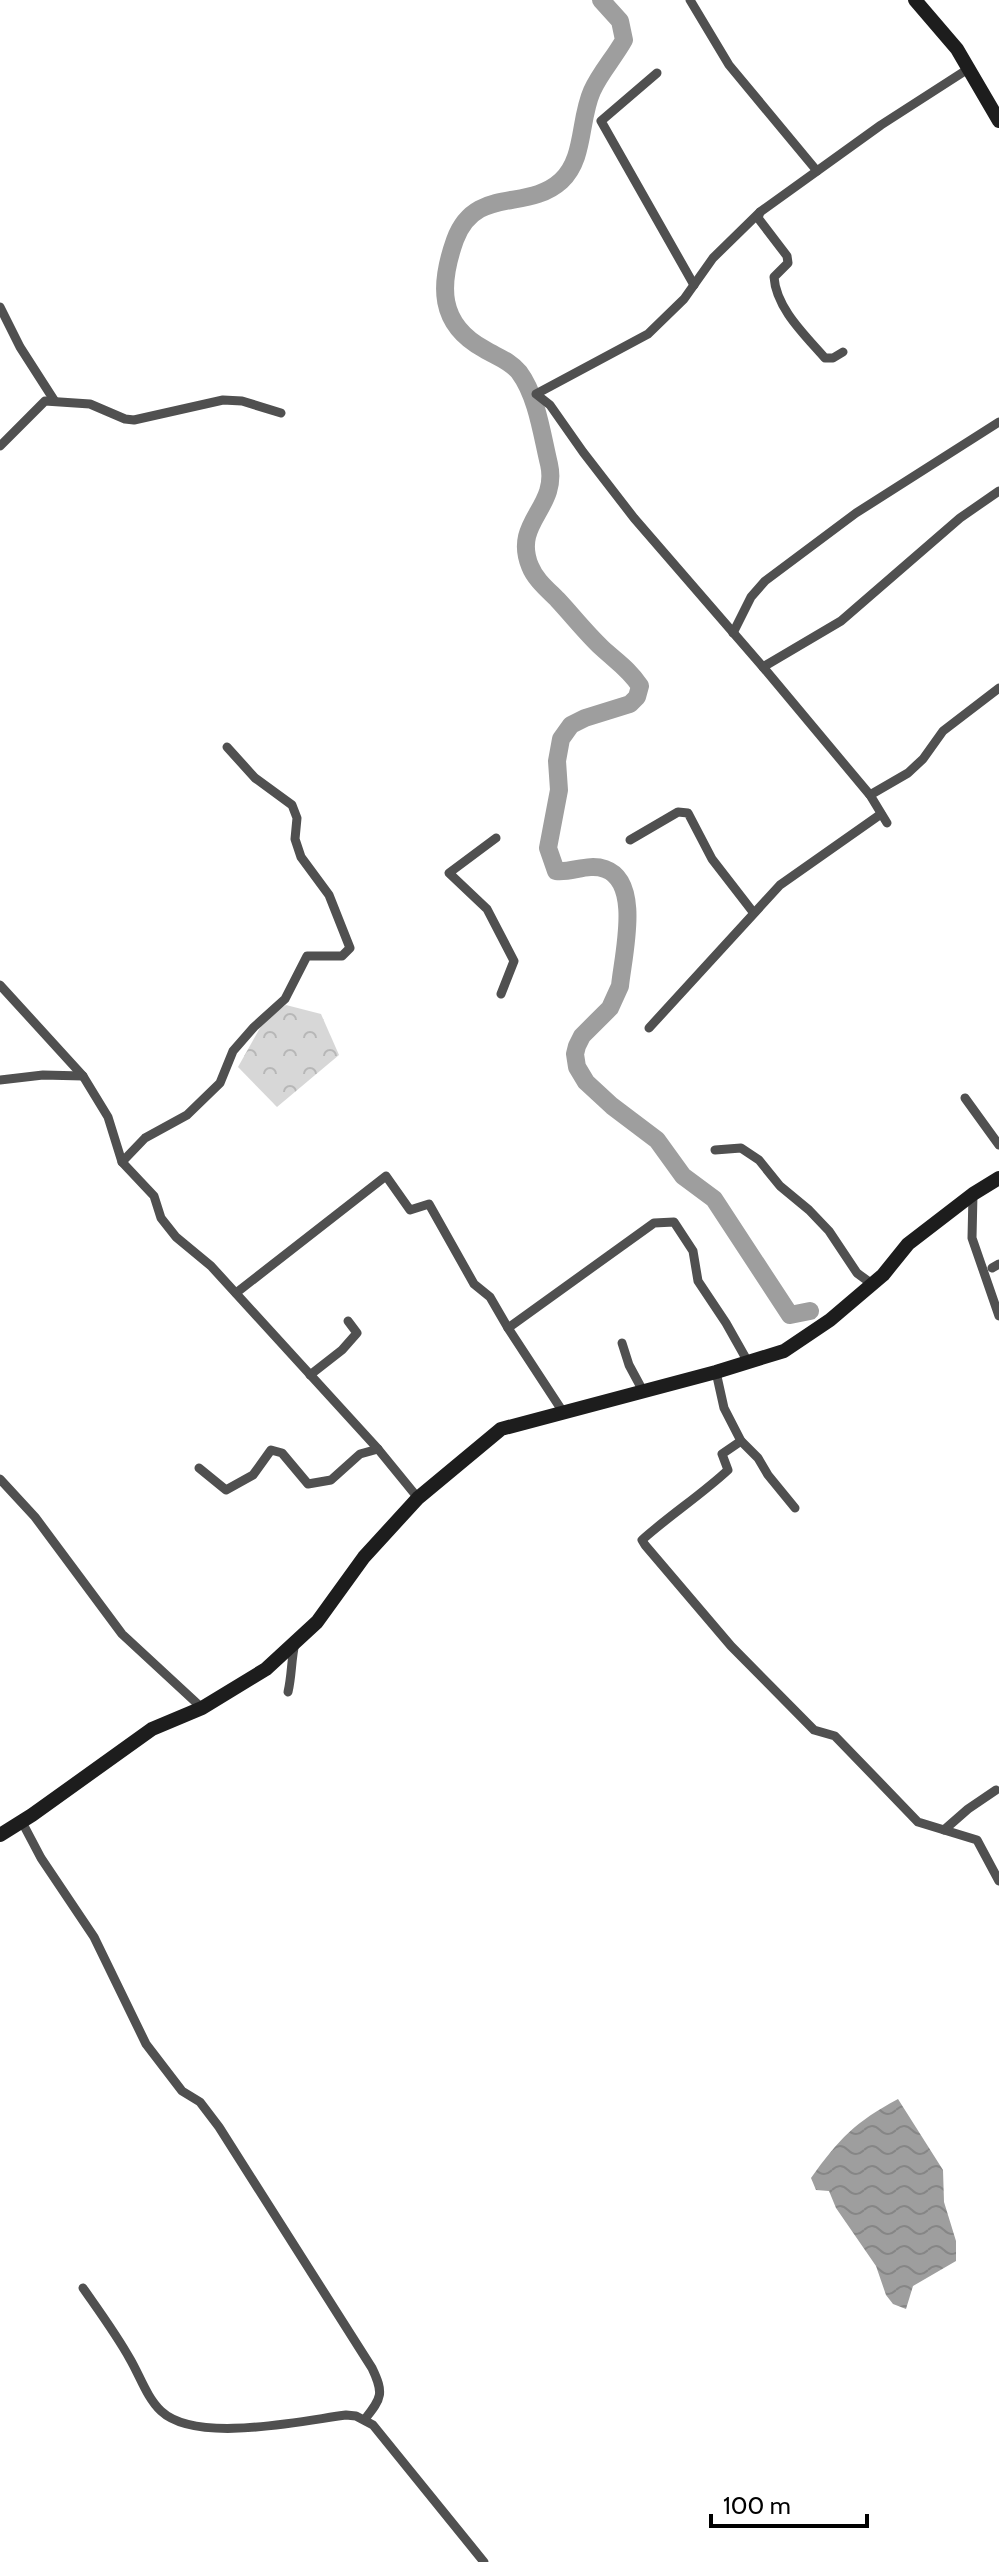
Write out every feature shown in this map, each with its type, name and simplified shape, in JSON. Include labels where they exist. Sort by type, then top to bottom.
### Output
[{"type":"main road","points":[[915,0],[957,49],[999,121]]},
{"type":"main road","points":[[0,1835],[152,1729],[202,1708],[266,1669],[317,1622],[364,1557],[418,1498],[501,1429],[784,1351],[830,1320],[883,1275],[908,1244],[999,1178]]},
{"type":"street","points":[[690,0],[729,65],[817,171]]},
{"type":"street","points":[[649,1028],[753,912],[789,877],[884,818],[870,795],[634,518],[550,405],[536,394],[648,334],[684,299],[713,258],[760,212],[905,108],[968,69]]},
{"type":"street","points":[[657,73],[601,121],[694,285]]},
{"type":"street","points":[[760,212],[758,218],[787,256],[788,263],[774,277],[776,294],[782,307],[825,358],[833,358],[843,352]]},
{"type":"street","points":[[0,307],[20,347],[54,400]]},
{"type":"street","points":[[0,446],[45,401],[99,406],[125,419],[134,420],[223,400],[250,403],[281,413]]},
{"type":"street","points":[[733,633],[751,597],[765,581],[856,513],[999,422]]},
{"type":"street","points":[[763,667],[841,621],[960,518],[999,491]]},
{"type":"street","points":[[870,795],[908,773],[923,759],[943,731],[999,688]]},
{"type":"street","points":[[122,1162],[145,1138],[187,1115],[220,1083],[233,1051],[285,999],[307,956],[342,956],[350,948],[329,895],[301,857],[295,839],[297,818],[292,805],[255,778],[227,747]]},
{"type":"street","points":[[630,840],[678,812],[688,813],[712,859],[753,912]]},
{"type":"street","points":[[496,838],[449,873],[487,909],[514,961],[501,994]]},
{"type":"street","points":[[0,985],[83,1076],[108,1117],[122,1162],[154,1196],[161,1218],[176,1237],[211,1266],[378,1449],[418,1498]]},
{"type":"street","points":[[0,1080],[43,1075],[83,1076]]},
{"type":"street","points":[[965,1098],[999,1145]]},
{"type":"street","points":[[715,1150],[741,1148],[759,1160],[780,1186],[829,1231],[857,1273],[872,1284]]},
{"type":"street","points":[[236,1293],[386,1176],[410,1210],[429,1204],[474,1284],[490,1297],[563,1412]]},
{"type":"street","points":[[973,1194],[972,1238],[999,1316]]},
{"type":"street","points":[[508,1328],[654,1223],[674,1222],[693,1251],[698,1281],[748,1362]]},
{"type":"street","points":[[310,1375],[342,1350],[357,1333],[348,1321]]},
{"type":"street","points":[[622,1343],[629,1365],[643,1391]]},
{"type":"street","points":[[716,1372],[724,1408],[741,1441],[758,1458],[795,1508]]},
{"type":"street","points":[[741,1441],[722,1454],[728,1470],[642,1540],[731,1646],[814,1730],[835,1736],[918,1822],[977,1840],[999,1881]]},
{"type":"street","points":[[199,1468],[226,1490],[253,1475],[271,1450],[282,1453],[308,1484],[331,1480],[360,1454],[378,1449]]},
{"type":"street","points":[[0,1479],[35,1517],[122,1634],[202,1708]]},
{"type":"street","points":[[288,1692],[295,1643]]},
{"type":"street","points":[[944,1830],[996,1790]]},
{"type":"street","points":[[22,1822],[41,1858],[94,1937],[146,2044],[182,2091],[200,2102],[219,2127],[372,2368],[381,2387],[379,2401],[365,2419]]},
{"type":"street","points":[[83,2288],[118,2339],[153,2402],[174,2420],[208,2430],[346,2415],[365,2419],[393,2447],[484,2562]]},
{"type":"green space","points":[[286,1005],[321,1014],[339,1055],[277,1107],[238,1067],[265,1019]]},
{"type":"water","points":[[898,2099],[943,2170],[944,2202],[956,2241],[956,2261],[913,2286],[906,2309],[893,2304],[886,2295],[876,2266],[836,2208],[829,2191],[816,2190],[811,2178],[849,2132]]},
{"type":"waterway","points":[[601,0],[620,21],[624,40],[592,91],[578,151],[569,172],[548,190],[488,205],[464,223],[455,240],[446,272],[446,302],[458,328],[469,339],[519,372],[535,404],[550,479],[548,492],[527,538],[526,551],[532,571],[640,686],[637,697],[630,704],[571,725],[561,739],[557,761],[559,790],[548,848],[556,871],[592,867],[605,869],[616,876],[627,904],[628,921],[620,986],[610,1008],[582,1036],[575,1054],[577,1067],[586,1082],[612,1106],[657,1140],[683,1176],[714,1199],[790,1315],[810,1311]]}]
